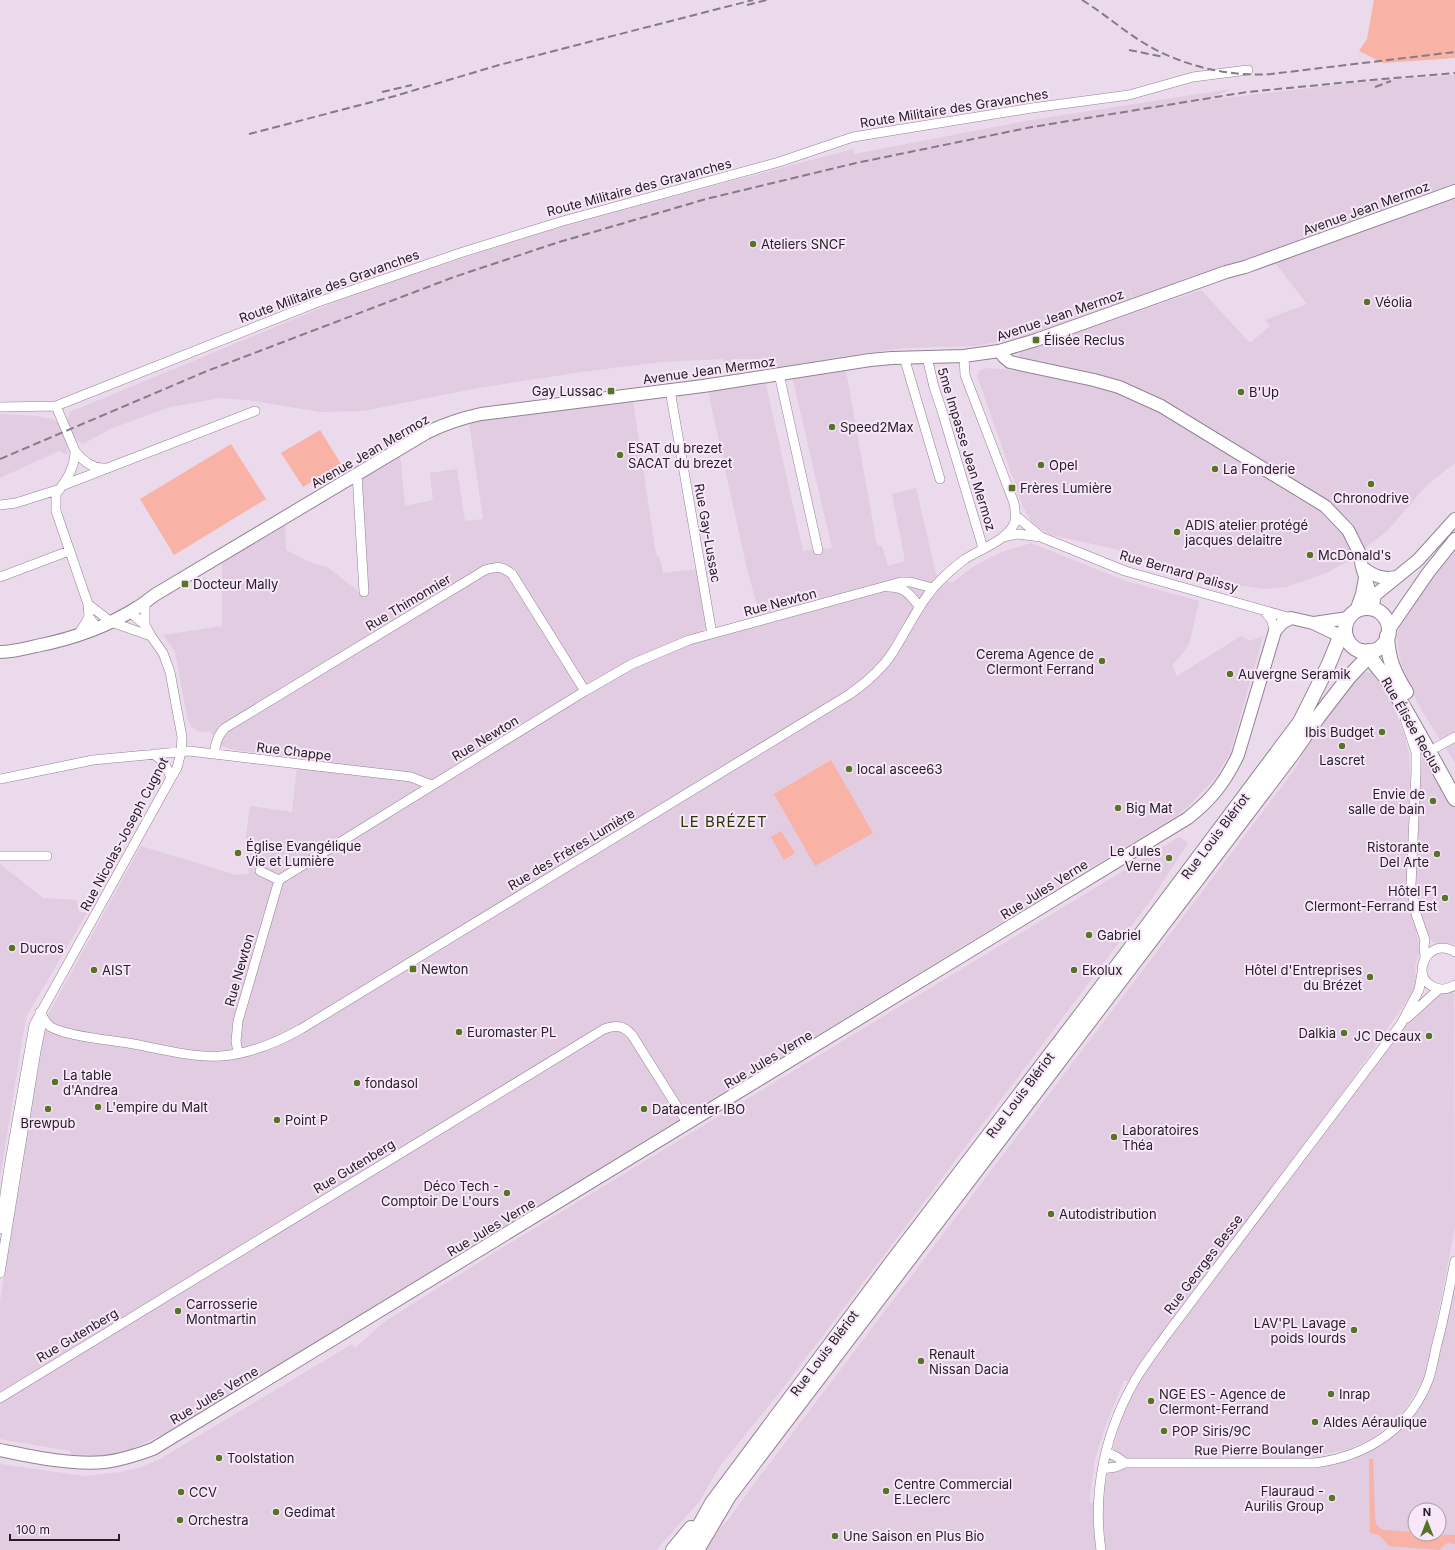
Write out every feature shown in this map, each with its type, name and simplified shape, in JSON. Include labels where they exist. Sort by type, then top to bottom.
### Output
[{"type":"main road","name":"Avenue Jean Mermoz","points":[[0,652],[9,652],[46,644],[78,635],[111,622],[130,612],[426,432],[462,418],[482,414],[670,390],[870,360],[904,357],[964,356],[999,351],[1036,340],[1226,272],[1355,228],[1455,190]]},
{"type":"main road","points":[[999,351],[1010,362],[1094,380],[1119,388],[1161,406],[1325,506],[1348,530],[1358,552],[1370,593],[1372,609]]},
{"type":"main road","points":[[1372,609],[1375,595],[1418,560],[1455,520]]},
{"type":"main road","points":[[1363,572],[1362,594],[1345,626],[1345,635],[1352,646],[1366,651],[1378,648],[1385,641],[1388,634],[1428,573],[1455,539]]},
{"type":"main road","points":[[1363,572],[1384,578],[1397,577]]},
{"type":"main road","points":[[1352,614],[1364,608],[1372,609],[1383,615],[1386,620],[1388,634]]},
{"type":"main road","name":"Rue Bernard Palissy","points":[[1313,623],[1332,622],[1352,614]]},
{"type":"main road","points":[[1275,631],[1282,623],[1291,618]]},
{"type":"main road","name":"Rue Bernard Palissy","points":[[1291,618],[1313,623],[1334,633],[1345,635]]},
{"type":"main road","points":[[1324,628],[1330,642],[1331,651],[1328,666]]},
{"type":"main road","name":"Rue Jules Verne","points":[[0,1450],[76,1463],[105,1462],[126,1458],[153,1449],[1170,830],[1204,805],[1218,790],[1238,755],[1275,631]]},
{"type":"main road","name":"Rue Élisée Reclus","points":[[1388,634],[1391,665],[1455,780]]},
{"type":"main road","name":"Rue Louis Blériot","points":[[686,1550],[712,1503],[1300,722],[1328,666],[1338,642],[1345,635]]},
{"type":"main road","name":"Rue Élisée Reclus","points":[[1366,651],[1389,683],[1455,799]]},
{"type":"main road","name":"Rue Louis Blériot","points":[[697,1550],[730,1496],[1293,753],[1318,717],[1349,677],[1365,660],[1366,651]]},
{"type":"main road","points":[[1318,717],[1354,677],[1365,670],[1370,669],[1389,683]]},
{"type":"main road","points":[[672,1550],[712,1503]]},
{"type":"street","name":"Route Militaire des Gravanches","points":[[56,406],[318,302],[463,252],[571,218],[779,162],[853,137],[1032,108],[1129,96],[1193,77],[1248,70]]},
{"type":"street","points":[[964,356],[965,375],[1014,503],[1016,515]]},
{"type":"street","points":[[904,357],[940,479]]},
{"type":"street","name":"5me Impasse Jean Mermoz","points":[[927,357],[934,387],[983,548]]},
{"type":"street","points":[[779,374],[818,550]]},
{"type":"street","name":"Rue Gay-Lussac","points":[[670,390],[712,634]]},
{"type":"street","points":[[0,407],[56,406],[79,456],[93,467],[108,468]]},
{"type":"street","points":[[0,505],[16,503],[62,487],[255,411]]},
{"type":"street","points":[[74,448],[74,460],[62,487],[56,494],[56,511],[88,604],[89,617],[98,628]]},
{"type":"street","points":[[357,474],[364,592]]},
{"type":"street","name":"Rue Bernard Palissy","points":[[1016,515],[1041,537]]},
{"type":"street","name":"Rue des Frères Lumière","points":[[40,1031],[64,1032],[192,1054],[220,1056],[264,1047],[283,1039],[850,694],[882,668],[920,606],[933,588],[964,560],[1008,532],[1014,524],[1016,515]]},
{"type":"street","name":"Rue Bernard Palissy","points":[[1002,537],[1018,534],[1041,537],[1126,571],[1291,618]]},
{"type":"street","points":[[0,577],[69,552]]},
{"type":"street","name":"Rue Thimonnier","points":[[214,754],[216,741],[225,728],[478,574],[495,566],[504,568],[512,574],[585,692]]},
{"type":"street","name":"Rue Newton","points":[[238,1053],[236,1041],[238,1021],[279,880],[431,785],[470,763],[585,692],[632,664],[661,650],[689,640],[906,582],[933,588]]},
{"type":"street","name":"Rue Newton","points":[[886,587],[897,587],[904,589],[920,606]]},
{"type":"street","name":"Rue Nicolas-Joseph Cugnot","points":[[145,602],[145,625]]},
{"type":"street","points":[[88,604],[111,622],[151,636]]},
{"type":"street","points":[[1262,609],[1271,619],[1275,631]]},
{"type":"street","name":"Rue Nicolas-Joseph Cugnot","points":[[0,1229],[34,1025],[177,768],[181,752],[182,737],[170,672],[163,653],[145,625],[130,612]]},
{"type":"street","points":[[78,635],[89,617]]},
{"type":"street","points":[[1389,683],[1407,723],[1416,752],[1411,885],[1416,914],[1425,940],[1425,958]]},
{"type":"street","points":[[1437,747],[1455,737]]},
{"type":"street","name":"Rue Chappe","points":[[0,779],[93,760],[189,751],[411,777],[431,785]]},
{"type":"street","points":[[153,754],[161,758],[166,765],[171,778]]},
{"type":"street","points":[[0,856],[47,856]]},
{"type":"street","points":[[260,871],[279,880]]},
{"type":"street","points":[[1425,940],[1455,952]]},
{"type":"street","points":[[1425,958],[1430,952],[1455,943]]},
{"type":"street","name":"Rue Georges Besse","points":[[1101,1550],[1098,1508],[1102,1469],[1106,1452],[1122,1407],[1135,1382],[1148,1361],[1400,1024],[1419,990],[1422,965],[1425,958]]},
{"type":"street","points":[[1422,973],[1428,984],[1449,989]]},
{"type":"street","name":"Rue Georges Besse","points":[[1400,1024],[1449,989]]},
{"type":"street","name":"Rue des Frères Lumière","points":[[40,1012],[51,1027],[64,1032]]},
{"type":"street","name":"Rue Nicolas-Joseph Cugnot","points":[[0,1273],[40,1031],[40,1012]]},
{"type":"street","name":"Rue Gutenberg","points":[[0,1398],[604,1029],[616,1025],[626,1028],[632,1035],[688,1124]]},
{"type":"street","name":"Rue Pierre Boulanger","points":[[1102,1469],[1116,1467],[1125,1463],[1315,1463],[1343,1458],[1375,1443],[1388,1435],[1409,1415],[1429,1377],[1455,1261]]},
{"type":"street","points":[[1106,1452],[1125,1463]]},
{"type":"shaded area","points":[[1374,0],[1455,0],[1455,58],[1383,63],[1359,51],[1367,39]]},
{"type":"shaded area","points":[[1455,75],[1455,463],[1427,485],[1387,531],[1345,563],[1324,574],[1286,587],[1265,589],[1244,586],[1230,587],[1215,584],[1111,548],[1051,535],[1040,529],[1032,523],[1023,507],[977,376],[980,370],[988,368],[1021,371],[1019,352],[1201,290],[1250,343],[1270,326],[1265,320],[1307,304],[1271,258],[1135,305],[1124,272],[1132,299],[1020,338],[975,346],[905,348],[851,355],[777,368],[776,359],[731,359],[734,373],[726,375],[723,359],[661,362],[581,372],[478,388],[363,411],[320,412],[254,401],[220,398],[170,407],[110,429],[83,444],[71,436],[67,421],[70,412],[338,301],[391,282],[515,241],[592,218],[853,149],[854,154],[1031,120],[1231,89],[1207,100],[1371,81]]},
{"type":"shaded area","points":[[844,368],[847,376],[877,546],[882,546],[888,566],[905,561],[892,494],[916,488],[936,574],[952,583],[970,569],[989,558],[1005,551],[1031,543],[1126,581],[1199,601],[1190,641],[1184,652],[1172,665],[1177,676],[1241,636],[1250,641],[1263,636],[1230,753],[1215,778],[1188,807],[1176,816],[172,1430],[125,1452],[99,1457],[71,1455],[70,1451],[0,1439],[0,1302],[40,1050],[49,1013],[141,846],[236,875],[249,874],[245,843],[250,806],[292,812],[298,758],[234,750],[221,746],[210,731],[197,731],[192,727],[188,721],[175,652],[163,635],[222,626],[222,562],[285,523],[286,550],[309,562],[327,567],[356,589],[360,594],[364,592],[357,481],[400,455],[405,506],[433,500],[430,473],[457,469],[465,521],[483,519],[469,422],[633,401],[655,548],[657,556],[659,556],[661,562],[663,573],[697,569],[708,630],[760,615],[747,569],[708,391],[765,380],[803,551],[832,548],[792,376]]},
{"type":"shaded area","points":[[0,414],[35,416],[53,419],[59,424],[68,443],[67,455],[59,451],[0,478]]},
{"type":"shaded area","points":[[320,430],[341,464],[303,487],[281,453]]},
{"type":"shaded area","points":[[231,444],[266,499],[174,555],[140,499]]},
{"type":"shaded area","points":[[1455,546],[1455,763],[1421,709],[1410,687],[1400,659],[1397,638],[1399,629],[1423,587]]},
{"type":"shaded area","points":[[1365,672],[1375,674],[1382,681],[1391,698],[1405,737],[1409,755],[1410,771],[1407,885],[1419,945],[1419,952],[1415,966],[1415,987],[1409,998],[1343,1092],[1127,1382],[1124,1380],[1105,1427],[1095,1459],[1089,1502],[1101,1505],[1109,1464],[1121,1421],[1131,1393],[1149,1364],[1432,990],[1454,990],[1455,1227],[1426,1375],[1404,1411],[1373,1438],[1347,1450],[1319,1455],[1321,1467],[1352,1460],[1380,1445],[1434,1378],[1455,1275],[1455,1550],[705,1550],[709,1539],[728,1520],[1295,769],[1313,736],[1352,678]]},
{"type":"shaded area","points":[[1422,751],[1455,809],[1455,944],[1434,943],[1418,914],[1414,885]]},
{"type":"shaded area","points":[[831,760],[873,833],[815,866],[774,794]]},
{"type":"shaded area","points":[[781,831],[795,853],[784,860],[771,837]]},
{"type":"shaded area","points":[[1179,837],[1188,843],[1151,900],[783,1388],[720,1466],[699,1502],[656,1550],[0,1550],[0,1464],[84,1476],[121,1472],[141,1467],[160,1459],[352,1344],[355,1348],[384,1322],[500,1249]]},
{"type":"shaded area","points":[[0,864],[43,898],[77,900],[79,912],[87,913],[26,1017],[0,1178]]},
{"type":"shaded area","points":[[1369,1459],[1373,1459],[1375,1518],[1379,1527],[1384,1530],[1407,1531],[1407,1542],[1447,1542],[1447,1535],[1455,1535],[1455,1544],[1447,1543],[1439,1550],[1389,1546],[1379,1535],[1370,1533]]},
{"type":"railway","points":[[249,134],[395,96],[499,65],[753,0]]},
{"type":"railway","points":[[747,5],[767,0]]},
{"type":"railway","points":[[1082,0],[1154,49],[1186,63],[1220,71],[1271,74],[1455,52]]},
{"type":"railway","points":[[1129,50],[1164,57]]},
{"type":"railway","points":[[0,459],[207,371],[454,277],[556,243],[706,199],[856,163],[1032,127],[1247,92],[1455,73]]},
{"type":"railway","points":[[1375,87],[1391,81]]},
{"type":"railway","points":[[382,92],[412,85]]},
{"type":"place","name":"Ateliers SNCF","points":[[753,244]]},
{"type":"place","name":"Véolia","points":[[1367,302]]},
{"type":"place","name":"Élisée Reclus","points":[[1036,340]]},
{"type":"place","name":"Gay Lussac","points":[[611,391]]},
{"type":"place","name":"B'Up","points":[[1241,392]]},
{"type":"place","name":"Speed2Max","points":[[832,427]]},
{"type":"place","name":"ESAT du brezet SACAT du brezet","points":[[620,455]]},
{"type":"place","name":"Opel","points":[[1041,465]]},
{"type":"place","name":"La Fonderie","points":[[1215,469]]},
{"type":"place","name":"Chronodrive","points":[[1371,484]]},
{"type":"place","name":"Frères Lumière","points":[[1012,488]]},
{"type":"place","name":"ADIS atelier protégé jacques delaitre","points":[[1177,532]]},
{"type":"place","name":"McDonald's","points":[[1310,555]]},
{"type":"place","name":"Docteur Mally","points":[[185,584]]},
{"type":"place","name":"Cerema Agence de Clermont Ferrand","points":[[1102,661]]},
{"type":"place","name":"Auvergne Seramik","points":[[1230,674]]},
{"type":"place","name":"Ibis Budget","points":[[1382,732]]},
{"type":"place","name":"Lascret","points":[[1342,746]]},
{"type":"place","name":"local ascee63","points":[[849,769]]},
{"type":"place","name":"Envie de salle de bain","points":[[1433,801]]},
{"type":"place","name":"Big Mat","points":[[1118,808]]},
{"type":"place","name":"Église Evangélique Vie et Lumière","points":[[238,853]]},
{"type":"place","name":"Ristorante Del Arte","points":[[1437,854]]},
{"type":"place","name":"Le Jules Verne","points":[[1169,858]]},
{"type":"place","name":"Hôtel F1 Clermont-Ferrand Est","points":[[1445,898]]},
{"type":"place","name":"Gabriel","points":[[1089,935]]},
{"type":"place","name":"Ducros","points":[[12,948]]},
{"type":"place","name":"Newton","points":[[413,969]]},
{"type":"place","name":"AIST","points":[[94,970]]},
{"type":"place","name":"Ekolux","points":[[1074,970]]},
{"type":"place","name":"Hôtel d'Entreprises du Brézet","points":[[1370,977]]},
{"type":"place","name":"Euromaster PL","points":[[459,1032]]},
{"type":"place","name":"Dalkia","points":[[1344,1033]]},
{"type":"place","name":"JC Decaux","points":[[1429,1036]]},
{"type":"place","name":"La table d'Andrea","points":[[55,1082]]},
{"type":"place","name":"fondasol","points":[[357,1083]]},
{"type":"place","name":"L'empire du Malt","points":[[98,1107]]},
{"type":"place","name":"Brewpub","points":[[48,1109]]},
{"type":"place","name":"Datacenter IBO","points":[[644,1109]]},
{"type":"place","name":"Point P","points":[[277,1120]]},
{"type":"place","name":"Laboratoires Théa","points":[[1114,1137]]},
{"type":"place","name":"Déco Tech - Comptoir De L'ours","points":[[507,1193]]},
{"type":"place","name":"Autodistribution","points":[[1051,1214]]},
{"type":"place","name":"Carrosserie Montmartin","points":[[178,1311]]},
{"type":"place","name":"LAV'PL Lavage poids lourds","points":[[1354,1330]]},
{"type":"place","name":"Renault Nissan Dacia","points":[[921,1361]]},
{"type":"place","name":"Inrap","points":[[1331,1394]]},
{"type":"place","name":"NGE ES - Agence de Clermont-Ferrand","points":[[1151,1401]]},
{"type":"place","name":"Aldes Aéraulique","points":[[1315,1422]]},
{"type":"place","name":"POP Siris/9C","points":[[1164,1431]]},
{"type":"place","name":"Toolstation","points":[[219,1458]]},
{"type":"place","name":"Centre Commercial E.Leclerc","points":[[886,1491]]},
{"type":"place","name":"CCV","points":[[181,1492]]},
{"type":"place","name":"Flauraud - Aurilis Group","points":[[1332,1498]]},
{"type":"place","name":"Gedimat","points":[[276,1512]]},
{"type":"place","name":"Orchestra","points":[[180,1520]]},
{"type":"place","name":"Une Saison en Plus Bio","points":[[835,1536]]},
{"type":"district","name":"LE BRÉZET","points":[[724,821]]}]
